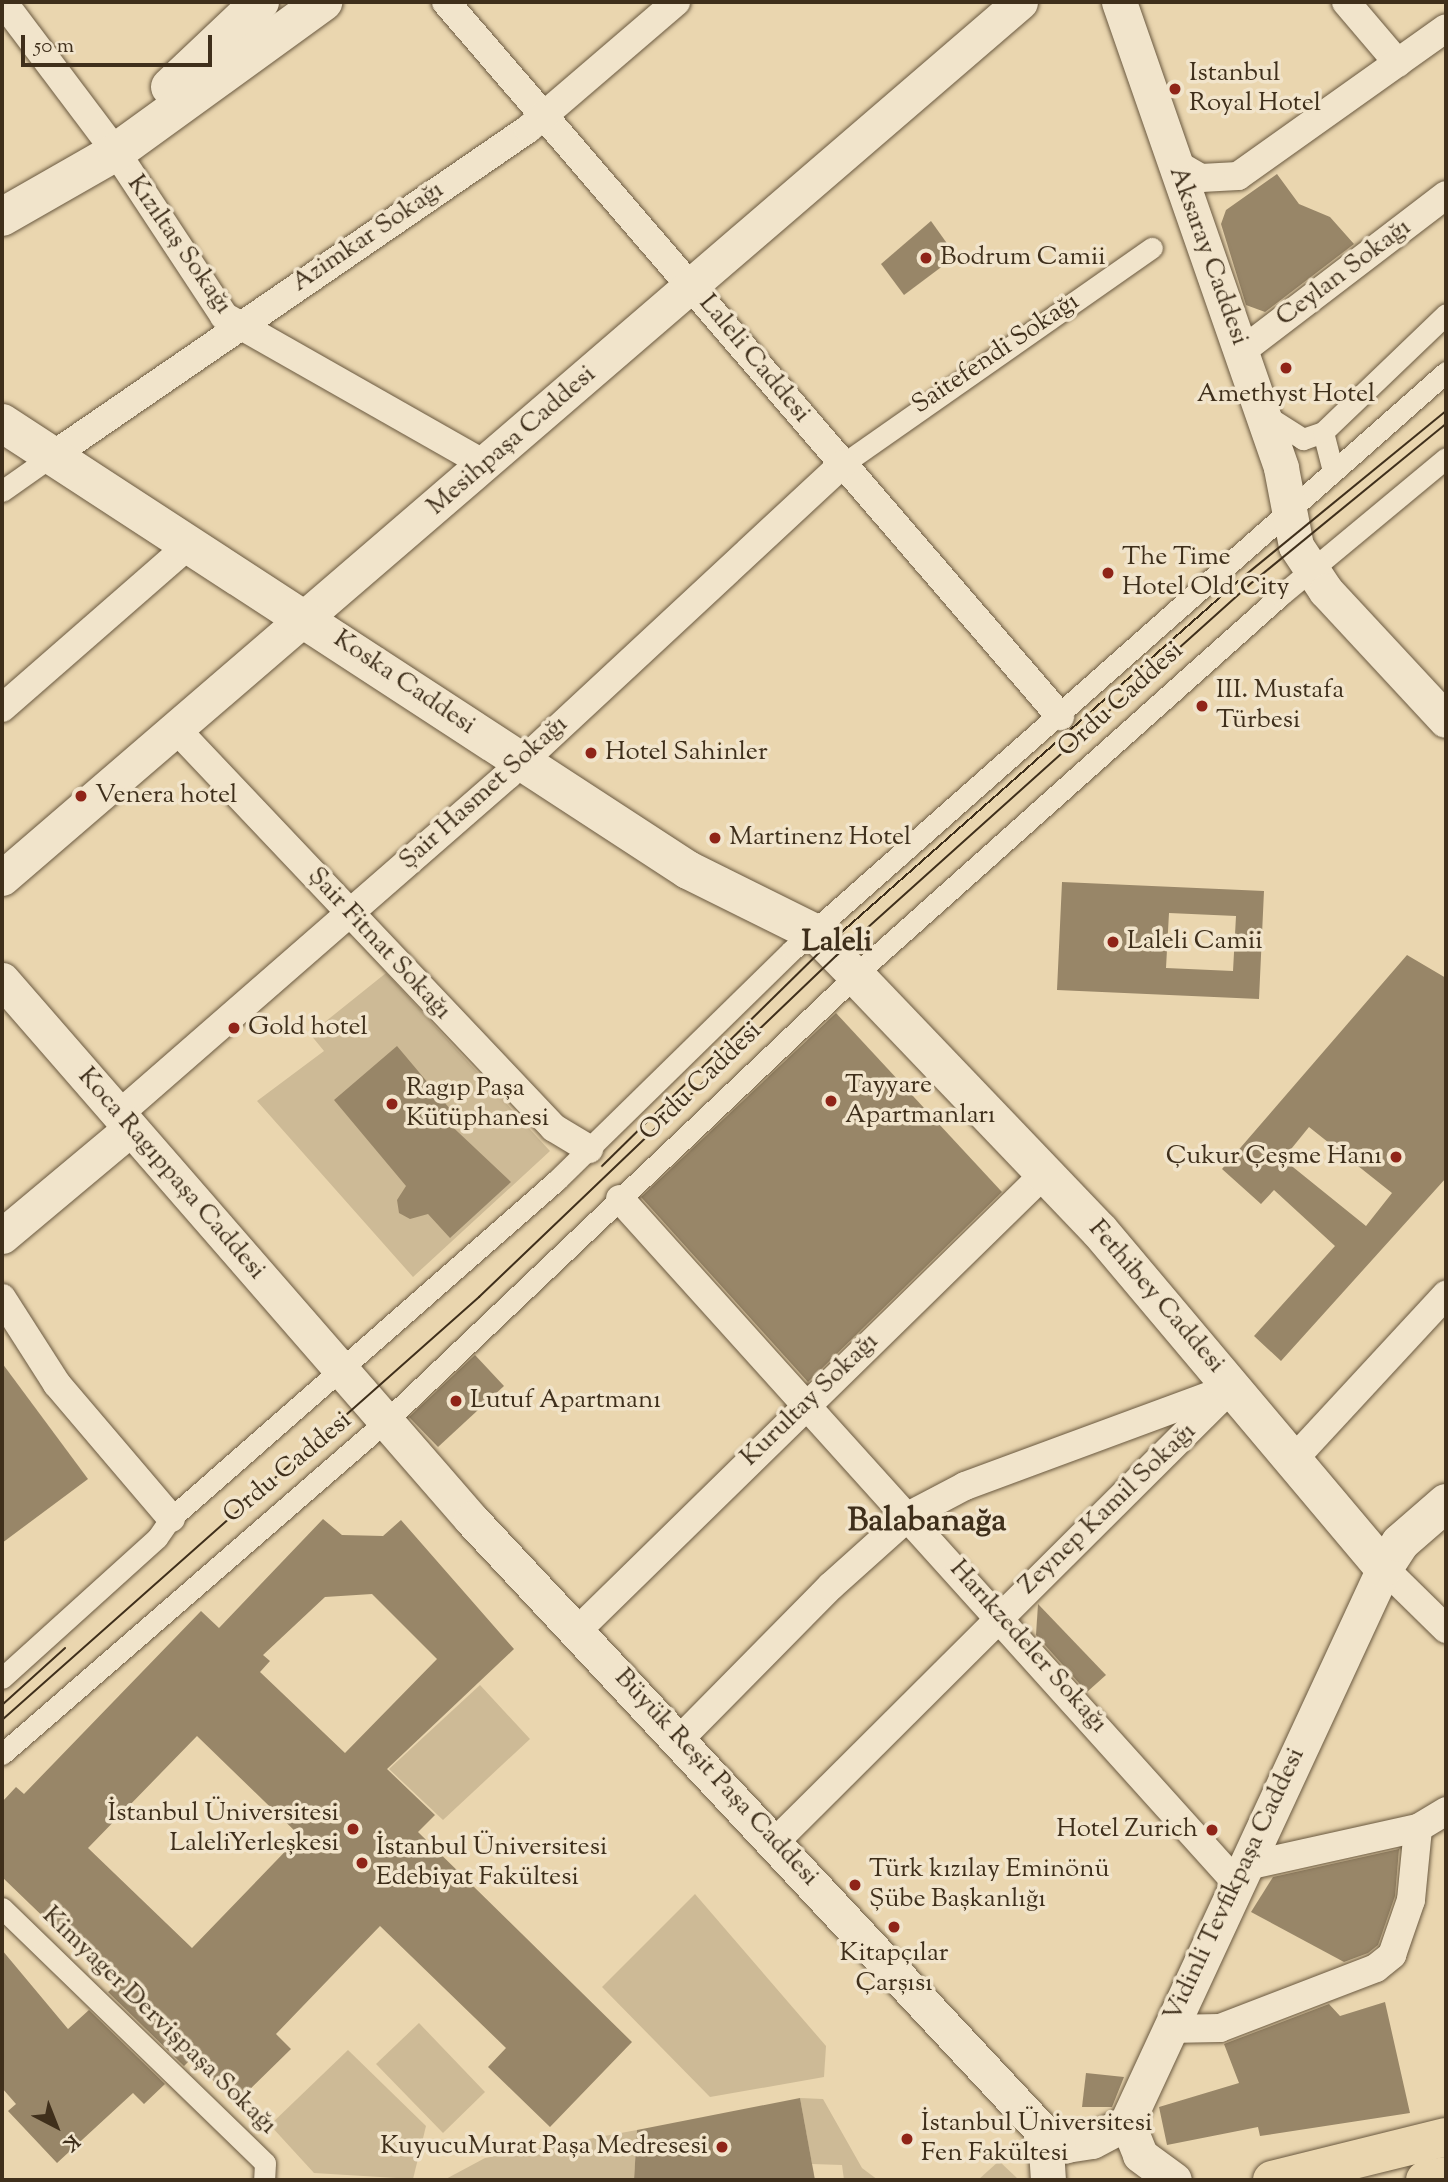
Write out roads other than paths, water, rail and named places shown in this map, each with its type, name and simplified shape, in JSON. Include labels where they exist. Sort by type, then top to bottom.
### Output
[{"type":"main road","points":[[116,152],[128,125],[260,2]]},
{"type":"main road","points":[[2,217],[116,152],[323,2]]},
{"type":"main road","name":"Koska Caddesi","points":[[2,423],[49,458],[307,619],[688,870],[813,932]]},
{"type":"main road","name":"Fethibey Caddesi","points":[[855,975],[1046,1172],[1294,1458],[1384,1568]]},
{"type":"main road","points":[[1384,1568],[1400,1543],[1446,1503]]},
{"type":"main road","points":[[1384,1568],[1446,1521]]},
{"type":"main road","points":[[1272,2180],[1446,2137]]},
{"type":"main road","points":[[1425,2180],[1446,2176]]},
{"type":"street","name":"Kızıltaş Sokağı","points":[[3,2],[116,152],[211,298],[237,325],[485,464]]},
{"type":"street","name":"Laleli Caddesi","points":[[446,2],[1060,716]]},
{"type":"street","name":"Azimkar Sokağı","points":[[49,458],[237,325],[545,116],[676,2]]},
{"type":"street","name":"Mesihpaşa Caddesi","points":[[2,878],[307,619],[1020,2]]},
{"type":"street","name":"Aksaray Caddesi","points":[[1119,2],[1263,412],[1296,547],[1310,572],[1446,720]]},
{"type":"street","points":[[1346,2],[1398,63]]},
{"type":"street","points":[[1175,163],[1201,178],[1238,176],[1446,28]]},
{"type":"street","name":"Ceylan Sokağı","points":[[1242,351],[1446,195]]},
{"type":"street","name":"Saitefendi Sokağı","points":[[842,464],[1152,248]]},
{"type":"street","points":[[1263,412],[1295,436],[1323,432],[1446,314]]},
{"type":"street","name":"Ordu Caddesi","points":[[2,1678],[158,1538],[171,1518],[589,1149],[813,932],[1446,372]]},
{"type":"street","points":[[1323,432],[1333,471]]},
{"type":"street","points":[[2,491],[49,458]]},
{"type":"street","name":"Ordu Caddesi","points":[[2,1754],[386,1421],[855,975],[1310,572],[1446,458]]},
{"type":"street","name":"Şair Hasmet Sokağı","points":[[124,1122],[349,912],[520,761],[842,464]]},
{"type":"street","points":[[2,708],[189,545]]},
{"type":"street","name":"Şair Fitnat Sokağı","points":[[177,730],[554,1128],[589,1149]]},
{"type":"street","points":[[813,932],[855,975]]},
{"type":"street","name":"Koca Ragıppaşa Caddesi","points":[[2,980],[386,1421]]},
{"type":"street","points":[[2,1236],[124,1122]]},
{"type":"street","name":"Kurultay Sokağı","points":[[577,1630],[807,1402],[1046,1172]]},
{"type":"street","name":"Harıkzedeler Sokağı","points":[[621,1199],[1238,1874]]},
{"type":"street","points":[[1294,1458],[1446,1295]]},
{"type":"street","points":[[2,1298],[57,1384],[171,1518]]},
{"type":"street","points":[[680,1739],[831,1586],[911,1515],[965,1486],[1233,1387]]},
{"type":"street","name":"Zeynep Kamil Sokağı","points":[[776,1841],[1000,1615],[1233,1387]]},
{"type":"street","name":"Büyük Reşit Paşa Caddesi","points":[[386,1421],[1045,2134]]},
{"type":"street","name":"Fethibey Caddesi","points":[[1384,1568],[1446,1629]]},
{"type":"street","name":"Vidinli Tevfikpaşa Caddesi","points":[[1127,2122],[1238,1874],[1384,1568]]},
{"type":"street","points":[[1238,1874],[1418,1828],[1446,1811]]},
{"type":"street","points":[[1168,2029],[1220,2028],[1376,1968],[1392,1955],[1411,1900],[1418,1828]]},
{"type":"street","name":"Kimyager Dervişpaşa Sokağı","points":[[2,1908],[265,2163],[264,2180]]},
{"type":"street","points":[[1048,2180],[1045,2134],[1080,2145],[1127,2122],[1140,2155],[1174,2180]]},
{"type":"tram line","points":[[602,1166],[826,946],[1243,577],[1446,411]]},
{"type":"tram line","points":[[2,1720],[479,1297],[836,956],[1249,585],[1446,424]]},
{"type":"tram line","points":[[2,1705],[65,1648]]},
{"type":"place","name":"Istanbul Royal Hotel","points":[[1175,89]]},
{"type":"place","name":"Bodrum Camii","points":[[926,258]]},
{"type":"place","name":"Amethyst Hotel","points":[[1286,368]]},
{"type":"place","name":"The Time Hotel Old City","points":[[1108,573]]},
{"type":"place","name":"III. Mustafa Türbesi","points":[[1202,706]]},
{"type":"place","name":"Hotel Sahinler","points":[[591,753]]},
{"type":"place","name":"Venera hotel","points":[[81,796]]},
{"type":"place","name":"Martinenz Hotel","points":[[715,838]]},
{"type":"place","name":"Laleli Camii","points":[[1113,942]]},
{"type":"place","name":"Gold hotel","points":[[234,1028]]},
{"type":"place","name":"Tayyare Apartmanları","points":[[831,1101]]},
{"type":"place","name":"Ragıp Paşa Kütüphanesi","points":[[392,1104]]},
{"type":"place","name":"Çukur Çeşme Hanı","points":[[1396,1157]]},
{"type":"place","name":"Lutuf Apartmanı","points":[[456,1401]]},
{"type":"place","name":"İstanbul Üniversitesi LaleliYerleşkesi","points":[[353,1829]]},
{"type":"place","name":"Hotel Zurich","points":[[1212,1830]]},
{"type":"place","name":"İstanbul Üniversitesi Edebiyat Fakültesi","points":[[362,1863]]},
{"type":"place","name":"Türk kızılay Eminönü Şübe Başkanlığı","points":[[855,1885]]},
{"type":"place","name":"Kitapçılar Çarşısı","points":[[894,1927]]},
{"type":"place","name":"İstanbul Üniversitesi Fen Fakültesi","points":[[907,2139]]},
{"type":"place","name":"KuyucuMurat Paşa Medresesi","points":[[722,2147]]},
{"type":"district","name":"Laleli","points":[[837,943]]},
{"type":"district","name":"Balabanağa","points":[[927,1523]]}]
